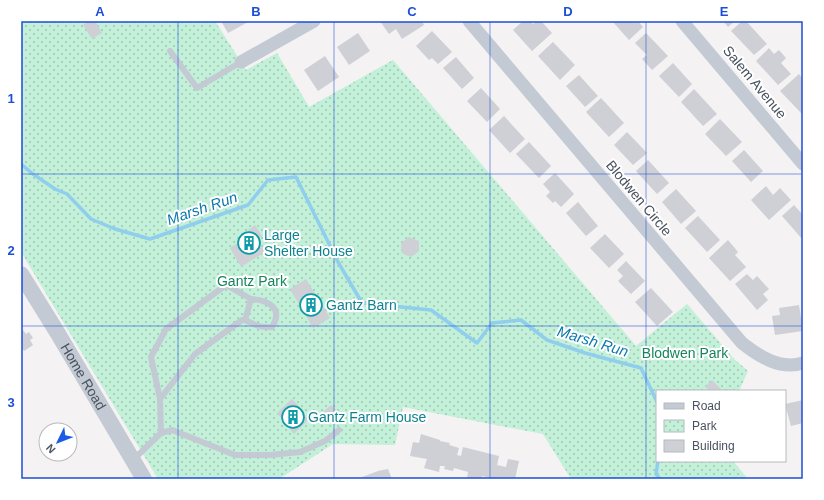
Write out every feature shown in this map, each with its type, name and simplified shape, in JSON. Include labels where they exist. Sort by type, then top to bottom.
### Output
[{"type":"street","points":[[241,62],[314,21]]},
{"type":"street","name":"Blodwen Circle","points":[[469,21],[742,344],[770,362],[795,366],[803,363]]},
{"type":"street","name":"Salem Avenue","points":[[682,21],[803,164]]},
{"type":"street","name":"Home Road","points":[[21,274],[25,291],[58,332],[144,479]]},
{"type":"lane","points":[[170,51],[197,88],[241,62]]},
{"type":"lane","points":[[160,399],[195,354],[242,320],[263,328],[272,327],[276,320],[276,314],[273,306],[266,302],[251,299],[226,285],[166,330],[151,356],[160,399],[161,433]]},
{"type":"lane","points":[[245,320],[250,307],[251,299]]},
{"type":"lane","points":[[132,460],[161,433],[172,430],[234,455],[270,455],[300,452],[325,441],[339,430]]},
{"type":"green space","name":"Gantz Park","points":[[21,21],[215,21],[246,70],[277,53],[309,107],[393,60],[636,346],[687,304],[734,359],[748,371],[739,390],[656,390],[656,462],[734,462],[748,479],[571,479],[543,434],[403,407],[395,445],[333,444],[279,479],[158,479],[21,252]]},
{"type":"building","points":[[88,21],[95,21],[102,33],[92,39],[83,25]]},
{"type":"building","points":[[221,21],[250,21],[228,33]]},
{"type":"building","points":[[380,21],[422,21],[424,25],[402,39],[396,29],[389,34]]},
{"type":"building","points":[[523,21],[530,21],[533,24],[537,21],[541,21],[552,33],[532,51],[513,30]]},
{"type":"building","points":[[612,21],[638,21],[643,27],[629,40]]},
{"type":"building","points":[[723,21],[735,21],[728,27]]},
{"type":"building","points":[[742,21],[746,21],[767,44],[754,55],[731,31]]},
{"type":"building","points":[[432,31],[452,52],[438,64],[432,58],[429,60],[416,46]]},
{"type":"building","points":[[358,33],[370,51],[349,65],[337,47]]},
{"type":"building","points":[[646,33],[668,56],[652,70],[642,59],[647,55],[635,43]]},
{"type":"building","points":[[553,42],[575,65],[560,80],[538,56]]},
{"type":"building","points":[[769,48],[774,54],[779,50],[786,58],[781,63],[791,74],[778,85],[756,61]]},
{"type":"building","points":[[325,56],[339,77],[318,91],[304,70]]},
{"type":"building","points":[[456,57],[474,78],[462,89],[443,68]]},
{"type":"building","points":[[673,63],[692,84],[679,97],[659,76]]},
{"type":"building","points":[[799,74],[803,79],[802,114],[780,91]]},
{"type":"building","points":[[579,75],[598,96],[585,107],[566,86]]},
{"type":"building","points":[[481,88],[500,109],[487,122],[467,101]]},
{"type":"building","points":[[694,89],[717,114],[703,126],[681,102]]},
{"type":"building","points":[[601,98],[624,123],[609,137],[586,112]]},
{"type":"building","points":[[504,116],[525,139],[510,153],[489,130]]},
{"type":"building","points":[[720,119],[742,142],[726,156],[705,134]]},
{"type":"building","points":[[627,132],[647,153],[633,165],[614,145]]},
{"type":"building","points":[[529,142],[551,166],[539,178],[516,154]]},
{"type":"building","points":[[744,150],[763,171],[751,182],[732,161]]},
{"type":"building","points":[[648,160],[669,183],[657,194],[636,171]]},
{"type":"building","points":[[555,173],[574,194],[561,207],[555,201],[553,203],[546,196],[550,192],[543,184]]},
{"type":"building","points":[[766,186],[773,195],[780,188],[791,200],[769,220],[751,200]]},
{"type":"building","points":[[676,189],[696,211],[681,224],[662,202]]},
{"type":"building","points":[[578,202],[598,226],[586,236],[566,213]]},
{"type":"building","points":[[794,205],[803,215],[803,240],[782,216]]},
{"type":"building","points":[[698,216],[720,240],[707,252],[685,228]]},
{"type":"building","name":"Large Shelter House","points":[[255,225],[262,236],[258,239],[265,252],[241,267],[230,248],[251,234],[248,230]]},
{"type":"building","points":[[605,234],[624,254],[609,268],[590,248]]},
{"type":"building","points":[[409,237],[419,241],[419,251],[411,257],[402,253],[401,243]]},
{"type":"building","points":[[728,240],[738,252],[735,255],[746,267],[730,281],[709,258]]},
{"type":"building","points":[[626,261],[645,281],[631,294],[618,281],[623,276],[617,270]]},
{"type":"building","points":[[747,274],[753,280],[757,276],[769,289],[763,294],[768,300],[757,310],[735,284]]},
{"type":"building","name":"Gantz Barn","points":[[306,279],[330,318],[313,328],[290,289]]},
{"type":"building","points":[[651,288],[673,312],[657,326],[635,302]]},
{"type":"building","points":[[799,305],[803,331],[775,335],[772,316],[780,315],[779,308]]},
{"type":"building","points":[[23,330],[26,334],[29,332],[33,338],[30,340],[33,345],[24,351],[21,347],[21,331]]},
{"type":"building","points":[[712,380],[721,389],[709,390],[705,387]]},
{"type":"building","name":"Gantz Farm House","points":[[292,399],[301,408],[299,410],[308,420],[294,434],[277,413]]},
{"type":"building","points":[[803,400],[803,423],[791,426],[786,404]]},
{"type":"building","points":[[331,405],[339,413],[330,420],[323,412]]},
{"type":"building","points":[[421,434],[450,443],[449,445],[459,448],[457,455],[461,456],[463,447],[499,456],[497,465],[506,467],[508,459],[519,461],[515,479],[495,479],[482,476],[481,479],[467,479],[468,472],[454,468],[453,471],[444,469],[445,466],[440,466],[439,472],[424,468],[427,459],[410,456],[413,442],[419,443]]},
{"type":"building","points":[[388,469],[392,479],[357,479],[378,471]]},
{"type":"waterway","name":"Marsh Run","points":[[21,164],[55,189],[67,194],[91,219],[115,229],[150,239],[248,205],[268,180],[296,177],[338,262],[362,303],[431,310],[477,343],[492,323],[521,320],[547,340],[585,353],[641,368],[656,400]]},
{"type":"waterway","name":"Marsh Run","points":[[658,462],[656,474],[660,479]]},
{"type":"place","name":"Large Shelter House","points":[[249,243]]},
{"type":"place","name":"Gantz Barn","points":[[311,305]]},
{"type":"place","name":"Gantz Farm House","points":[[293,417]]},
{"type":"park label","name":"Blodwen Park","points":[[685,353]]}]
